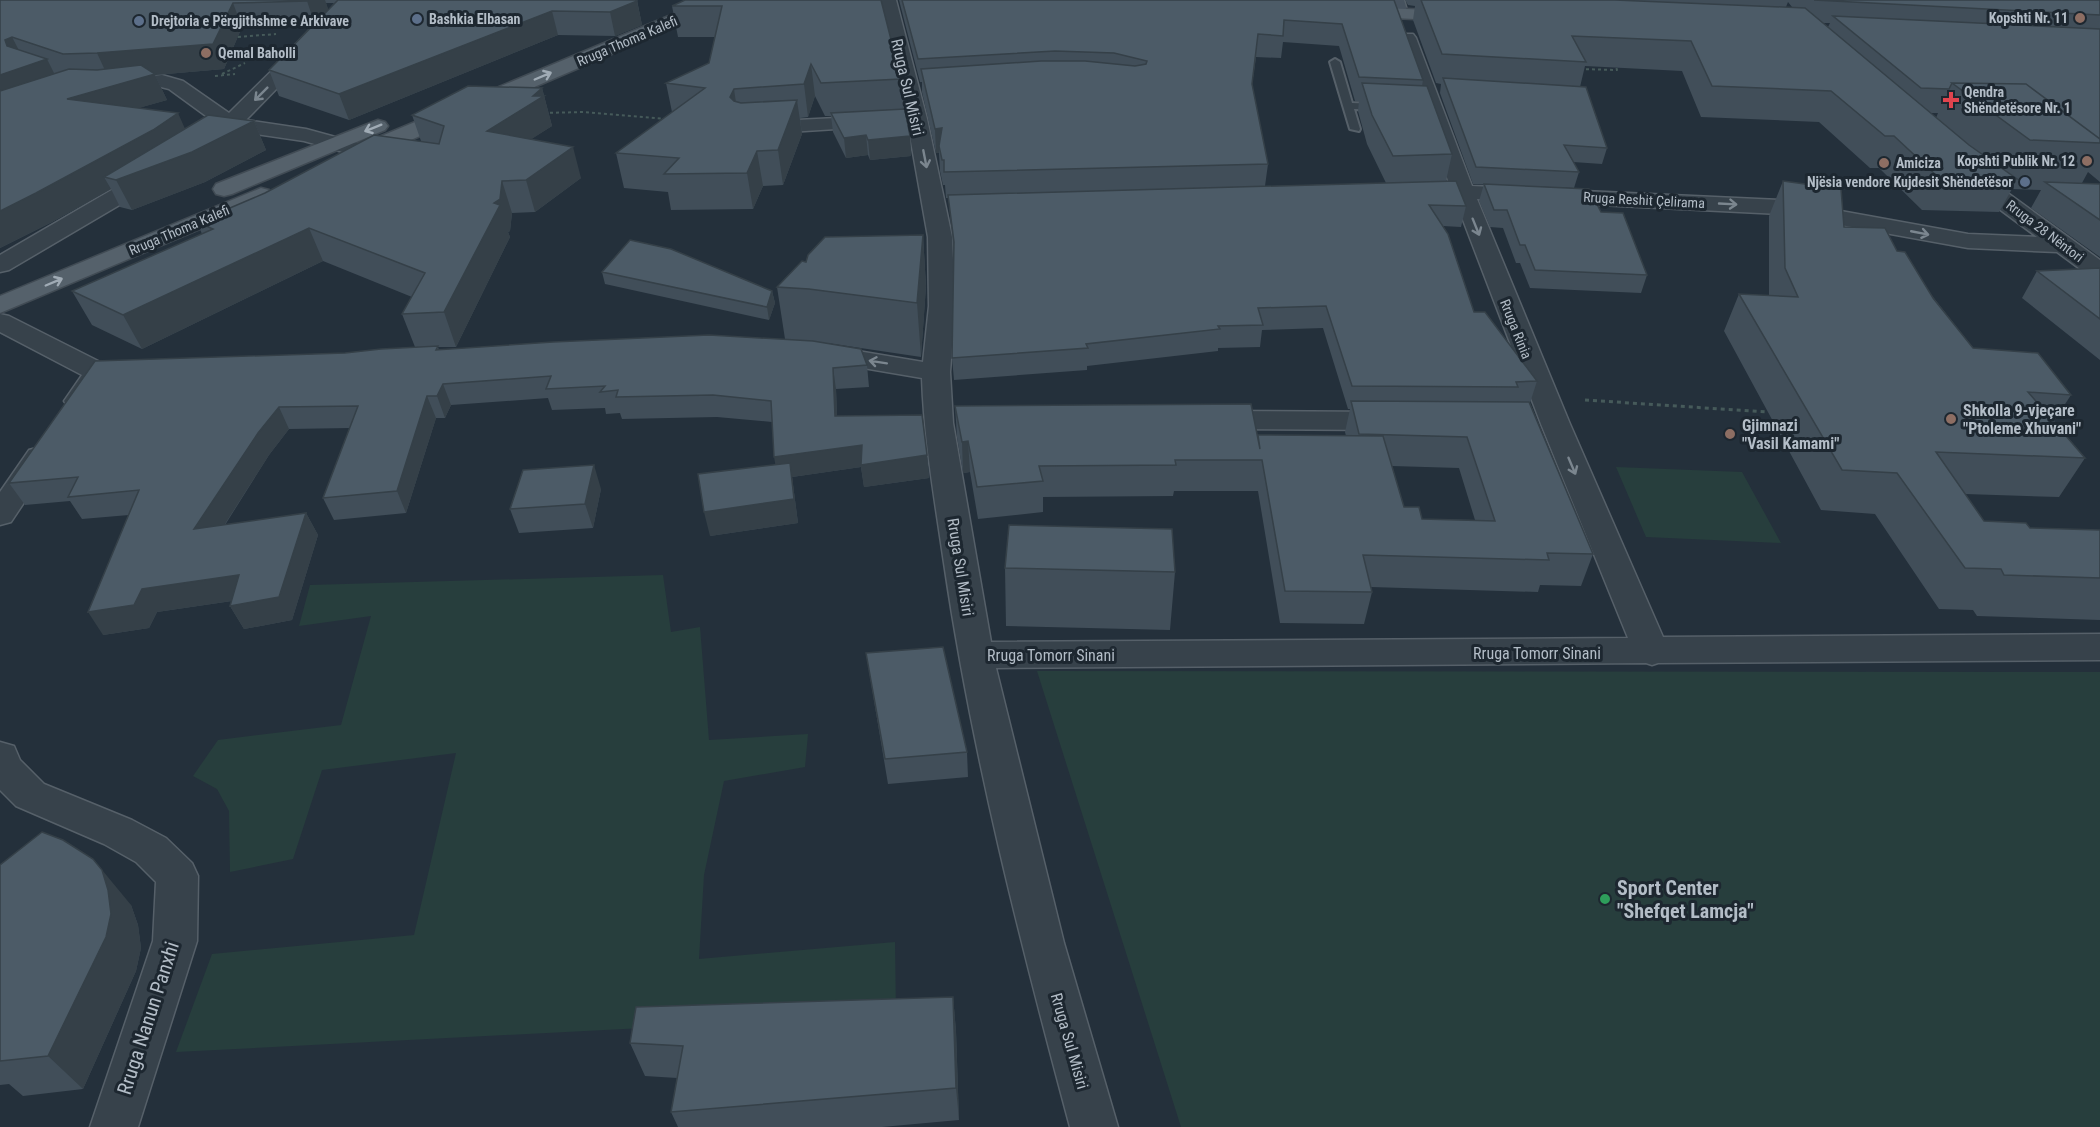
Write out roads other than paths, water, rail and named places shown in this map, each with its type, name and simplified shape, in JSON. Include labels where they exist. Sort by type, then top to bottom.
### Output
[{"type":"main road","name":"Rruga Thoma Kalefi","points":[[205,197],[657,13],[674,5],[678,0]]},
{"type":"main road","name":"Rruga Thoma Kalefi","points":[[0,305],[722,0]]},
{"type":"main road","points":[[1340,6],[1397,6],[1477,12]]},
{"type":"main road","points":[[0,280],[43,263]]},
{"type":"street","name":"Rruga Sul Misiri","points":[[887,0],[916,88],[917,119],[946,206],[940,237],[942,306],[936,372],[950,423],[975,655],[1042,943],[1094,1127]]},
{"type":"street","points":[[0,265],[177,160],[231,124],[348,6]]},
{"type":"street","name":"Rruga Rinia","points":[[1397,6],[1541,421],[1652,652]]},
{"type":"street","points":[[99,87],[162,81],[176,85],[231,124],[290,132],[364,152]]},
{"type":"street","points":[[747,129],[917,119]]},
{"type":"street","name":"Rruga 28 Nëntori","points":[[1954,164],[2100,272]]},
{"type":"street","name":"Rruga Reshit Çelirama","points":[[1392,195],[1462,192],[1780,207],[1968,241],[2070,251]]},
{"type":"street","points":[[2001,198],[2034,199]]},
{"type":"street","points":[[0,322],[110,371],[59,429],[0,514]]},
{"type":"street","points":[[793,351],[816,352],[936,372]]},
{"type":"street","points":[[1188,421],[1424,421]]},
{"type":"street","name":"Rruga Tomorr Sinani","points":[[975,655],[1652,652],[2100,647]]},
{"type":"street","name":"Rruga Nanun Panxhi","points":[[0,757],[1,766],[30,795],[118,832],[151,850],[177,876],[175,941],[114,1127]]},
{"type":"lane","points":[[1335,62],[1355,129]]},
{"type":"lane","points":[[1348,106],[1390,107]]},
{"type":"lane","name":"Rruga Reshit Çelirama","points":[[2070,251],[2100,256]]},
{"type":"place","name":"Kopshti Nr. 11","points":[[2080,18]]},
{"type":"place","name":"Bashkia Elbasan","points":[[417,19]]},
{"type":"place","name":"Drejtoria e Përgjithshme e Arkivave","points":[[139,21]]},
{"type":"place","name":"Qemal Baholli","points":[[206,53]]},
{"type":"place","name":"Qendra Shëndetësore Nr. 1","points":[[1951,100]]},
{"type":"place","name":"Kopshti Publik Nr. 12","points":[[2087,161]]},
{"type":"place","name":"Amiciza","points":[[1884,163]]},
{"type":"place","name":"Njësia vendore Kujdesit Shëndetësor","points":[[2025,182]]},
{"type":"place","name":"Shkolla 9-vjeçare \"Ptoleme Xhuvani\"","points":[[1951,419]]},
{"type":"place","name":"Gjimnazi \"Vasil Kamami\"","points":[[1730,434]]},
{"type":"place","name":"Sport Center \"Shefqet Lamcja\"","points":[[1605,899]]}]
